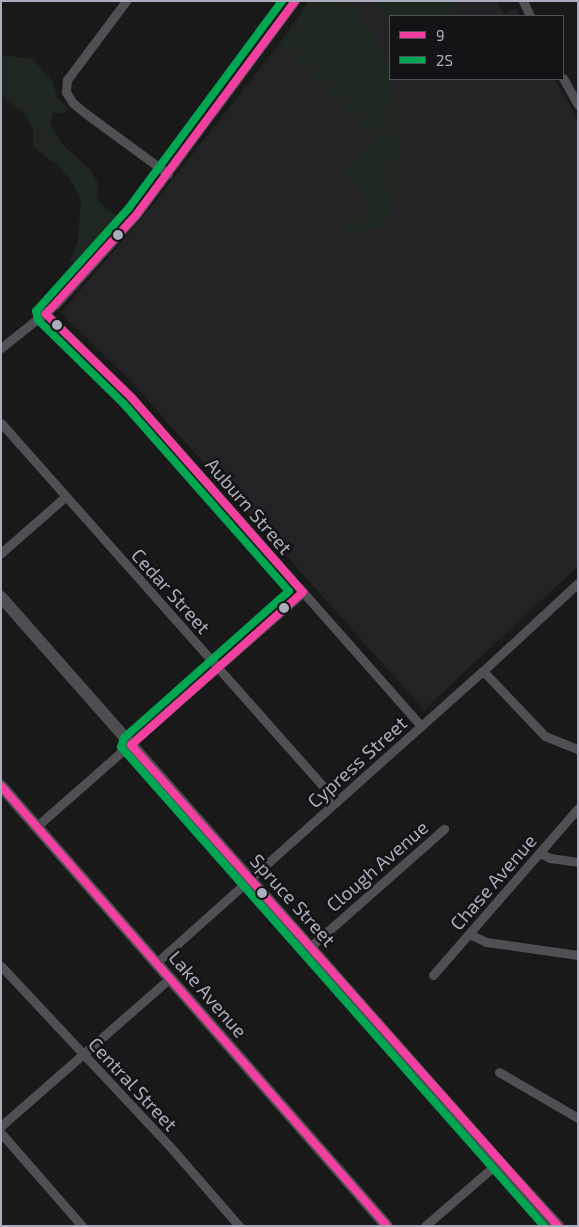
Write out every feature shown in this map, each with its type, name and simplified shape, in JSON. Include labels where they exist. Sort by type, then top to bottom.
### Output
[{"type":"street","points":[[126,1],[67,80],[65,85],[66,92],[73,103],[85,114],[168,174]]},
{"type":"street","points":[[1,348],[46,314],[136,215],[295,1]]},
{"type":"street","points":[[523,1],[530,15]]},
{"type":"street","points":[[564,80],[578,105]]},
{"type":"street","name":"Auburn Street","points":[[46,314],[131,397],[421,726]]},
{"type":"street","name":"Cedar Street","points":[[1,423],[337,802]]},
{"type":"street","points":[[1,553],[66,496]]},
{"type":"street","name":"Cypress Street","points":[[156,964],[483,671],[578,582]]},
{"type":"street","points":[[37,826],[303,592]]},
{"type":"street","name":"Spruce Street","points":[[1,597],[499,1162],[558,1226]]},
{"type":"street","points":[[483,671],[544,736],[578,749]]},
{"type":"street","name":"Lake Avenue","points":[[1,786],[387,1226]]},
{"type":"street","name":"Chase Avenue","points":[[433,975],[578,808]]},
{"type":"street","name":"Clough Avenue","points":[[310,947],[444,829]]},
{"type":"street","points":[[540,854],[550,858],[578,862]]},
{"type":"street","points":[[469,934],[486,942],[578,955]]},
{"type":"street","name":"Central Street","points":[[1,966],[173,1150],[239,1226]]},
{"type":"street","points":[[1,1126],[169,979]]},
{"type":"street","points":[[499,1072],[578,1118]]},
{"type":"street","points":[[1,1133],[82,1226]]},
{"type":"street","points":[[425,1226],[499,1162]]},
{"type":"shaded area","points":[[309,1],[496,1],[505,13],[516,8],[520,15],[389,15],[389,80],[556,80],[578,120],[578,566],[424,710],[127,377],[61,313],[150,208],[280,43]]},
{"type":"shaded area","points":[[311,1],[345,1],[353,7],[375,36],[389,66],[389,80],[392,80],[395,93],[399,150],[394,214],[381,226],[345,236],[341,230],[372,208],[343,168],[377,138],[280,43]]},
{"type":"shaded area","points":[[373,1],[452,1],[464,15],[389,15],[389,24]]},
{"type":"shaded area","points":[[1,55],[33,59],[53,82],[57,98],[68,108],[64,114],[53,112],[50,123],[62,144],[90,170],[99,185],[96,199],[117,217],[76,265],[70,261],[78,240],[81,200],[71,181],[56,164],[33,147],[33,130],[27,116],[1,95]]},
{"type":"transit line","name":"2S","points":[[282,1],[128,209],[36,311],[38,320],[124,404],[289,591],[124,738],[121,747],[544,1226]]},
{"type":"transit line","name":"9","points":[[295,1],[136,215],[46,314],[131,397],[303,592],[131,745],[558,1226]]},
{"type":"transit line","name":"9","points":[[1,786],[387,1226]]}]
